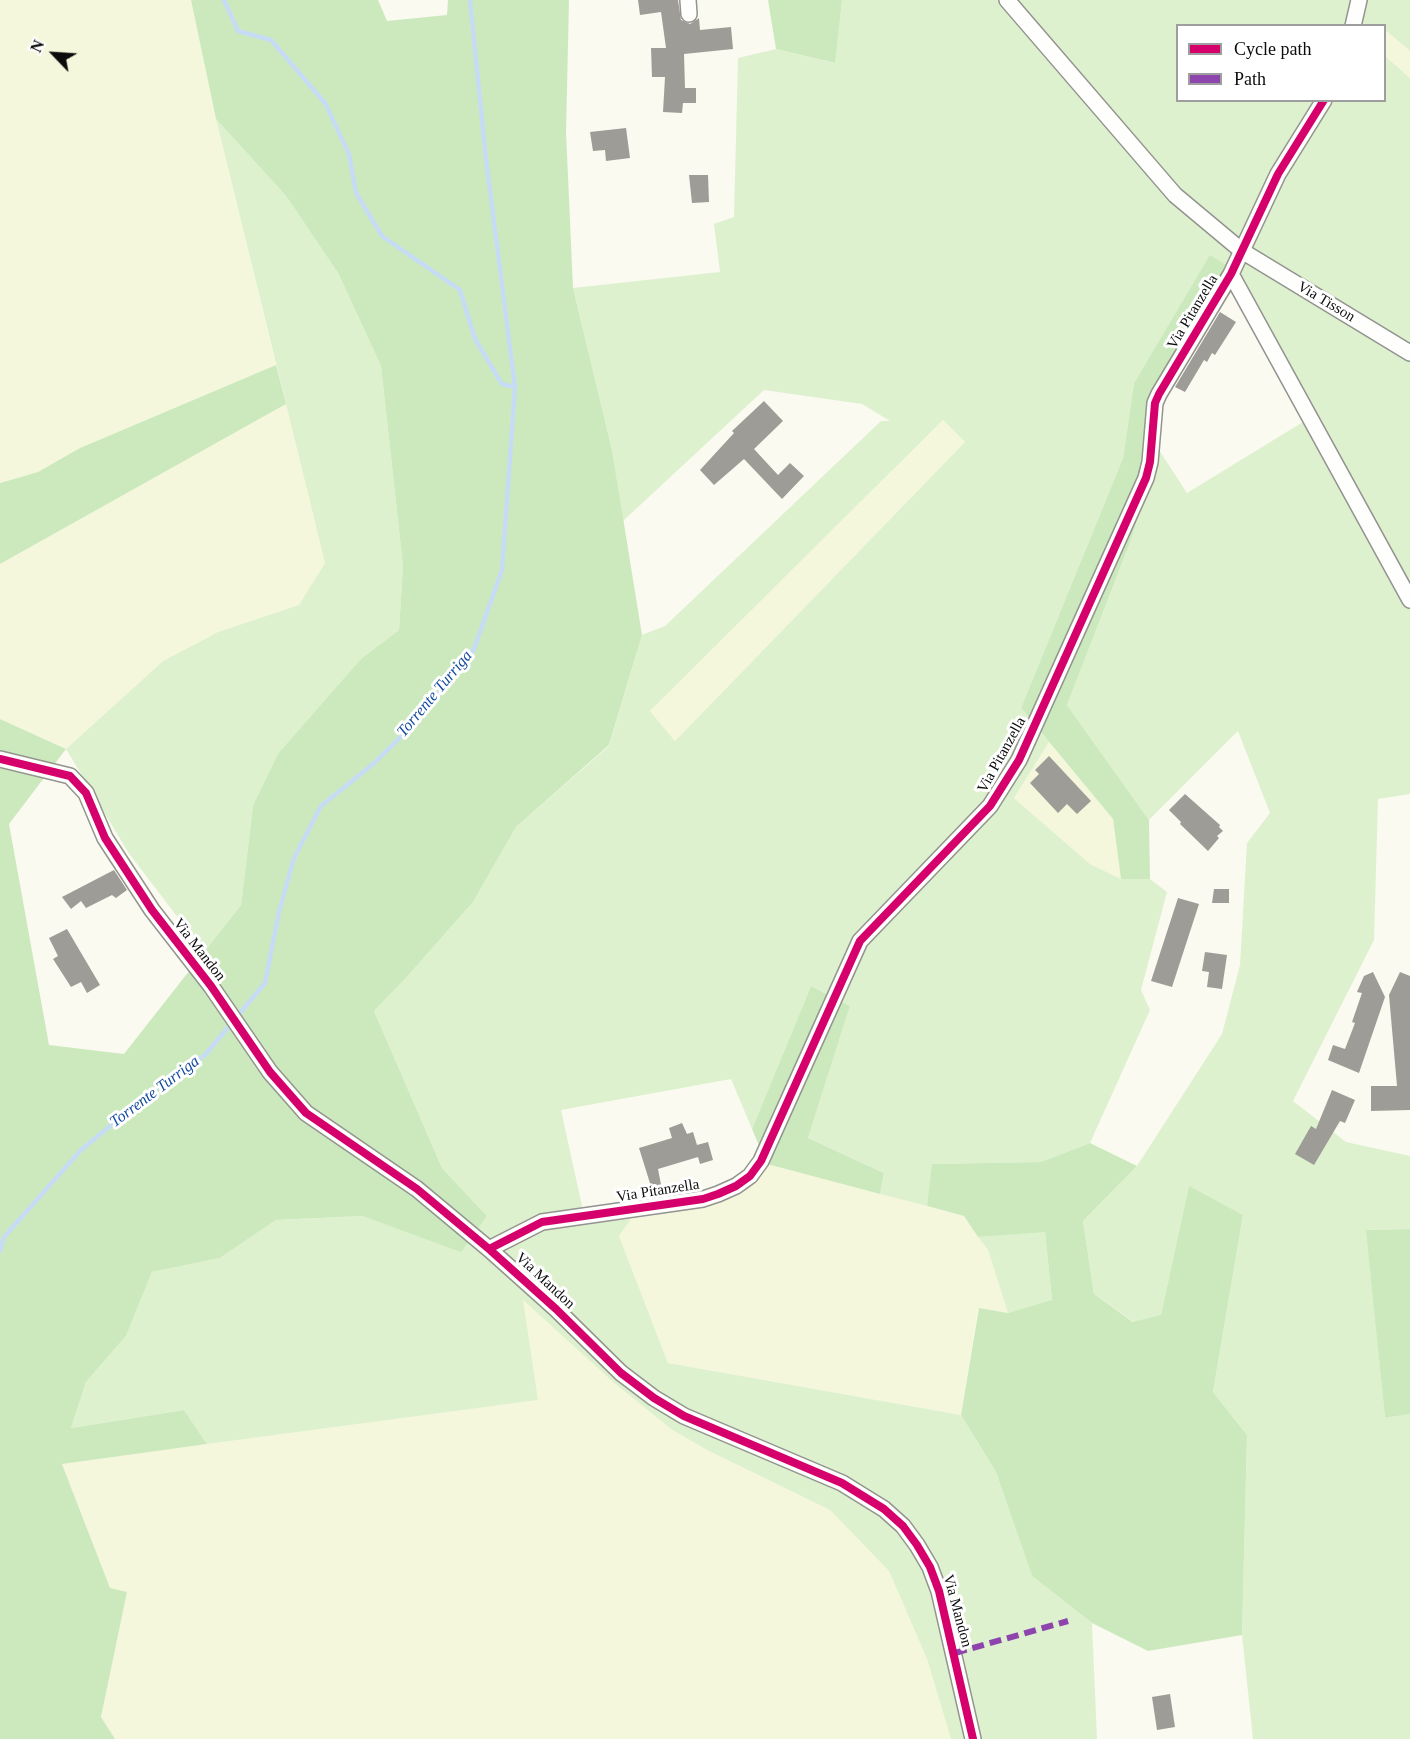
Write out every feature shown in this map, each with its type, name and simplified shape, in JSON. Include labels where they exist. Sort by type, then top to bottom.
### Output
[{"type":"street","points":[[1007,0],[1175,195],[1242,251]]},
{"type":"street","points":[[1353,24],[1359,0]]},
{"type":"street","name":"Via Pitanzella","points":[[489,1248],[542,1222],[718,1194],[736,1186],[750,1176],[762,1161],[860,941],[990,806],[1018,760],[1146,478],[1150,462],[1155,403],[1159,394],[1231,274],[1278,174],[1323,102]]},
{"type":"street","name":"Via Tisson","points":[[1242,251],[1410,353]]},
{"type":"street","name":"Via Pitanzella","points":[[1231,274],[1410,600]]},
{"type":"street","name":"Via Mandon","points":[[0,759],[70,776],[86,794],[105,838],[152,910],[211,986],[270,1072],[306,1113],[417,1189],[489,1248],[621,1373],[654,1398],[684,1416],[842,1483],[884,1509],[903,1526],[930,1567],[939,1591],[973,1739]]},
{"type":"green space","points":[[0,0],[191,0],[216,119],[276,365],[80,448],[38,472],[0,483]]},
{"type":"green space","points":[[191,0],[378,0],[387,21],[447,15],[448,0],[569,0],[566,132],[573,288],[612,450],[642,635],[609,745],[516,827],[473,902],[374,1011],[442,1168],[487,1216],[461,1252],[362,1216],[276,1220],[220,1258],[152,1272],[126,1336],[86,1382],[71,1428],[184,1410],[207,1444],[62,1464],[110,1588],[127,1592],[101,1717],[115,1739],[0,1739],[0,719],[66,749],[9,824],[49,1045],[124,1054],[241,905],[253,806],[278,754],[362,658],[399,630],[403,566],[381,366],[338,273],[286,196],[216,119]]},
{"type":"green space","points":[[768,0],[842,0],[835,63],[776,49]]},
{"type":"green space","points":[[842,0],[1410,0],[1410,51],[1386,31],[1386,24],[1176,24],[1176,102],[1386,102],[1386,57],[1410,78],[1410,794],[1378,799],[1374,940],[1293,1101],[1346,1142],[1410,1156],[1410,1229],[1367,1230],[1385,1418],[1410,1414],[1410,1739],[1253,1739],[1242,1635],[1247,1435],[1213,1392],[1243,1215],[1189,1187],[1161,1316],[1134,1322],[1094,1294],[1083,1221],[1137,1166],[1222,1034],[1240,965],[1247,843],[1270,813],[1238,731],[1149,820],[1067,705],[1131,540],[1159,450],[1187,493],[1316,414],[1240,274],[1210,256],[1134,383],[1123,458],[1021,708],[1049,742],[1014,798],[1090,864],[1121,879],[1150,879],[1167,892],[1141,990],[1150,1010],[1090,1143],[1041,1162],[933,1164],[927,1206],[880,1194],[884,1173],[808,1138],[850,1006],[811,986],[752,1129],[731,1079],[561,1110],[586,1224],[631,1219],[619,1236],[668,1363],[961,1415],[996,1472],[1032,1576],[1092,1623],[1097,1739],[951,1739],[927,1659],[889,1571],[830,1510],[707,1450],[671,1429],[613,1382],[523,1300],[538,1400],[207,1444],[184,1410],[71,1428],[86,1382],[126,1336],[152,1272],[220,1258],[276,1220],[362,1216],[461,1251],[487,1216],[442,1168],[374,1011],[473,902],[516,827],[609,746],[642,635],[665,626],[881,421],[890,421],[862,404],[764,390],[623,521],[612,450],[573,288],[720,272],[714,224],[734,217],[738,58],[776,49],[834,63]],"holes":[[[943,420],[965,442],[675,741],[650,711]]]},
{"type":"green space","points":[[1386,32],[1410,51],[1410,78],[1386,57]]},
{"type":"green space","points":[[216,119],[286,196],[338,273],[381,366],[403,566],[399,630],[362,658],[253,806],[241,905],[204,952],[128,852],[66,749],[163,661],[218,632],[299,605],[325,563]]},
{"type":"green space","points":[[1210,255],[1240,274],[1160,403],[1159,450],[1131,540],[1067,705],[1149,820],[1150,879],[1121,879],[1113,819],[1021,708],[1123,458],[1134,383]]},
{"type":"green space","points":[[276,365],[286,404],[0,564],[0,483],[38,472],[80,448]]},
{"type":"green space","points":[[286,404],[325,563],[300,605],[218,632],[163,661],[66,749],[0,719],[0,564]]},
{"type":"green space","points":[[943,420],[965,442],[675,741],[650,711]]},
{"type":"green space","points":[[1049,742],[1113,819],[1121,879],[1090,864],[1014,798]]},
{"type":"green space","points":[[811,986],[850,1006],[808,1138],[884,1173],[880,1194],[767,1164],[752,1129]]},
{"type":"green space","points":[[1090,1143],[1137,1166],[1083,1221],[1094,1294],[1133,1322],[1161,1315],[1189,1186],[1243,1215],[1213,1392],[1247,1435],[1242,1635],[1148,1651],[1092,1623],[1032,1576],[996,1472],[961,1415],[979,1308],[1008,1313],[1052,1300],[1045,1232],[978,1237],[964,1216],[927,1206],[932,1164],[1041,1162]]},
{"type":"green space","points":[[767,1164],[964,1216],[988,1250],[1008,1313],[978,1309],[961,1415],[668,1363],[619,1236],[631,1219],[709,1205]]},
{"type":"green space","points":[[1410,1229],[1410,1414],[1385,1418],[1366,1230]]},
{"type":"green space","points":[[1045,1231],[1052,1301],[1008,1313],[988,1250],[978,1237]]},
{"type":"green space","points":[[522,1299],[613,1382],[671,1429],[707,1450],[830,1510],[889,1571],[927,1659],[951,1739],[115,1739],[101,1717],[127,1592],[110,1589],[62,1463],[537,1400]]},
{"type":"building","points":[[638,0],[678,0],[681,20],[690,24],[699,18],[700,30],[731,27],[733,49],[684,54],[685,88],[696,88],[696,103],[683,103],[682,113],[663,112],[665,77],[652,77],[651,48],[666,48],[661,12],[640,15]]},
{"type":"building","points":[[626,128],[630,158],[606,161],[605,150],[593,151],[590,132]]},
{"type":"building","points":[[689,175],[708,175],[709,202],[692,203]]},
{"type":"building","points":[[1220,312],[1236,322],[1215,355],[1212,353],[1207,362],[1204,360],[1185,392],[1175,387]]},
{"type":"building","points":[[764,401],[783,421],[754,449],[778,475],[790,463],[804,476],[782,499],[744,459],[714,485],[700,470],[734,433],[732,431]]},
{"type":"building","points":[[1049,756],[1091,801],[1077,814],[1067,804],[1058,813],[1030,783],[1039,774],[1035,770]]},
{"type":"building","points":[[1185,794],[1220,825],[1223,831],[1208,851],[1169,810]]},
{"type":"building","points":[[114,870],[127,890],[116,898],[112,895],[86,908],[81,901],[71,909],[62,897]]},
{"type":"building","points":[[1214,889],[1229,889],[1229,903],[1212,903]]},
{"type":"building","points":[[1178,898],[1199,904],[1172,987],[1151,981]]},
{"type":"building","points":[[67,929],[100,985],[87,993],[81,982],[71,987],[53,959],[58,956],[49,938]]},
{"type":"building","points":[[1205,952],[1227,955],[1222,989],[1207,987],[1209,972],[1202,971]]},
{"type":"building","points":[[1373,972],[1385,997],[1359,1073],[1328,1060],[1333,1045],[1345,1049],[1355,1023],[1352,1022],[1362,993],[1357,992],[1364,976]]},
{"type":"building","points":[[1400,972],[1410,976],[1410,1110],[1371,1111],[1371,1086],[1397,1086],[1389,995]]},
{"type":"building","points":[[1332,1090],[1355,1100],[1345,1123],[1340,1121],[1314,1165],[1295,1154],[1311,1126],[1316,1129]]},
{"type":"building","points":[[682,1123],[687,1134],[693,1132],[697,1145],[708,1142],[713,1160],[700,1164],[698,1157],[658,1169],[663,1195],[654,1196],[639,1148],[672,1138],[669,1128]]},
{"type":"building","points":[[1170,1694],[1175,1727],[1157,1730],[1152,1697]]},
{"type":"waterway","name":"Torrente Turriga","points":[[0,1251],[4,1237],[81,1150],[154,1090],[205,1055],[265,983],[279,912],[294,858],[321,806],[373,764],[419,719],[474,649],[502,570],[515,387],[502,384],[475,339],[460,290],[382,236],[356,193],[349,154],[325,103],[271,40],[238,31],[224,0]]},
{"type":"waterway","points":[[470,0],[486,159],[515,387]]},
{"type":"marked path","points":[[955,1653],[1068,1621]]},
{"type":"cycle path","points":[[489,1249],[542,1222],[703,1199],[736,1186],[750,1176],[761,1161],[860,941],[990,806],[1019,760],[1146,478],[1150,462],[1155,403],[1159,394],[1231,274],[1278,174],[1323,102]]},
{"type":"cycle path","points":[[0,759],[70,776],[86,793],[105,838],[152,910],[211,986],[270,1072],[306,1113],[417,1189],[556,1309],[621,1373],[654,1398],[684,1416],[842,1483],[884,1509],[903,1526],[930,1567],[939,1591],[973,1739]]}]
